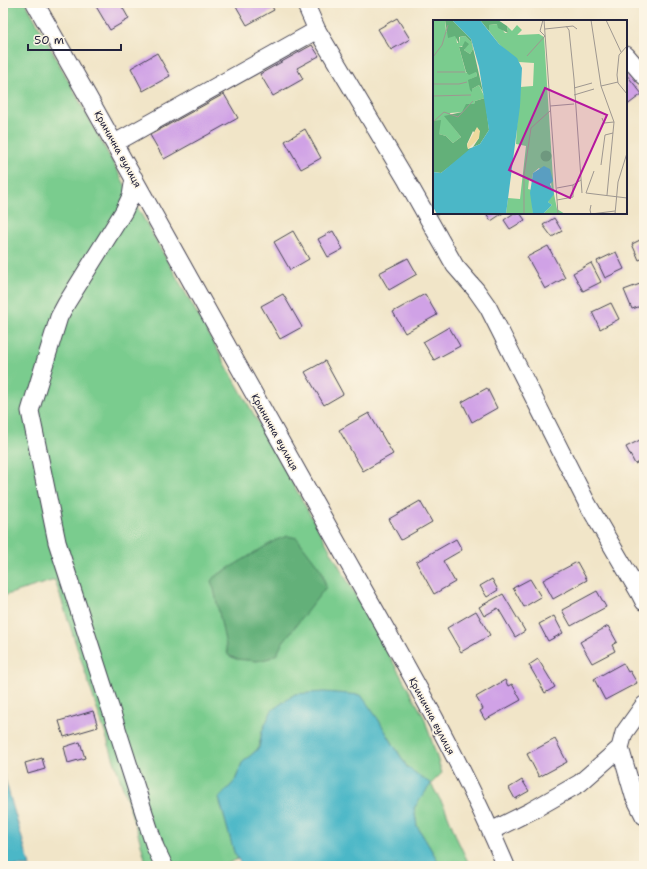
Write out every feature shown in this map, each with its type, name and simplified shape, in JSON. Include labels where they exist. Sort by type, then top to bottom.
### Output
[{"type":"street","name":"Кринична вулиця","points":[[35,3],[115,143],[433,716],[491,830],[506,866]]},
{"type":"street","points":[[305,3],[317,30],[455,266],[476,290],[488,307],[587,503],[644,602]]},
{"type":"street","points":[[115,143],[317,30]]},
{"type":"street","points":[[627,56],[644,76]]},
{"type":"street","points":[[134,178],[131,196],[124,211],[59,317],[30,411],[57,542],[155,847],[164,866]]},
{"type":"street","points":[[644,705],[624,733],[620,748],[634,796],[644,816]]},
{"type":"street","points":[[491,830],[531,811],[580,783],[620,748]]},
{"type":"green space","points":[[3,3],[26,3],[136,205],[424,717],[442,773],[431,784],[445,808],[457,839],[470,866],[441,866],[417,826],[414,808],[430,784],[407,767],[378,719],[262,731],[259,748],[242,763],[235,781],[219,798],[234,852],[238,859],[222,866],[147,866],[139,837],[55,580],[3,596]]},
{"type":"green space","points":[[288,536],[297,538],[322,571],[326,587],[283,642],[277,654],[270,658],[257,661],[236,659],[228,655],[211,581],[214,577],[276,540]]},
{"type":"water","points":[[324,692],[361,695],[378,719],[407,767],[431,784],[414,808],[417,826],[441,866],[242,866],[234,852],[219,798],[235,781],[242,763],[259,748],[262,731],[272,710],[295,694]]},
{"type":"water","points":[[3,772],[30,866],[3,866]]},
{"type":"building","points":[[94,3],[120,3],[129,19],[110,30]]},
{"type":"building","points":[[242,3],[270,3],[274,10],[247,25],[236,6]]},
{"type":"building","points":[[397,18],[410,39],[391,50],[378,29]]},
{"type":"building","points":[[312,45],[319,56],[297,68],[303,79],[273,96],[260,74]]},
{"type":"building","points":[[157,53],[170,76],[143,91],[131,68]]},
{"type":"building","points":[[627,75],[642,94],[627,105]]},
{"type":"building","points":[[224,94],[238,118],[164,159],[150,135]]},
{"type":"building","points":[[305,129],[321,158],[301,169],[285,141]]},
{"type":"building","points":[[487,214],[502,214],[491,221]]},
{"type":"building","points":[[513,214],[521,214],[525,220],[510,229],[504,220]]},
{"type":"building","points":[[554,218],[562,231],[552,237],[543,225]]},
{"type":"building","points":[[293,231],[309,259],[290,270],[274,242]]},
{"type":"building","points":[[333,231],[343,249],[328,257],[318,239]]},
{"type":"building","points":[[644,238],[644,258],[639,260],[632,244]]},
{"type":"building","points":[[548,246],[565,278],[545,289],[527,257]]},
{"type":"building","points":[[616,252],[624,269],[605,278],[597,261]]},
{"type":"building","points":[[408,258],[417,274],[389,290],[379,273]]},
{"type":"building","points":[[591,263],[601,282],[583,291],[573,273]]},
{"type":"building","points":[[640,284],[644,294],[644,305],[632,309],[624,290]]},
{"type":"building","points":[[283,294],[302,327],[280,339],[261,306]]},
{"type":"building","points":[[425,294],[437,315],[405,333],[393,312]]},
{"type":"building","points":[[611,303],[619,319],[600,329],[592,312]]},
{"type":"building","points":[[449,327],[460,346],[434,360],[423,342]]},
{"type":"building","points":[[325,361],[343,394],[324,405],[305,372]]},
{"type":"building","points":[[487,388],[497,408],[472,422],[462,402]]},
{"type":"building","points":[[369,413],[393,454],[363,471],[339,430]]},
{"type":"building","points":[[644,438],[644,459],[635,464],[626,447]]},
{"type":"building","points":[[420,501],[432,522],[401,540],[389,519]]},
{"type":"building","points":[[456,539],[462,550],[443,561],[455,582],[434,594],[416,562]]},
{"type":"building","points":[[577,562],[587,580],[553,599],[543,580]]},
{"type":"building","points":[[492,579],[498,590],[487,597],[480,586]]},
{"type":"building","points":[[530,579],[541,597],[524,607],[513,588]]},
{"type":"building","points":[[597,591],[606,607],[571,626],[562,610]]},
{"type":"building","points":[[503,594],[525,631],[515,637],[498,608],[484,616],[479,607]]},
{"type":"building","points":[[476,611],[490,635],[461,652],[447,628]]},
{"type":"building","points":[[554,616],[563,633],[548,641],[539,624]]},
{"type":"building","points":[[608,626],[617,642],[612,645],[615,651],[592,663],[580,642]]},
{"type":"building","points":[[538,659],[555,687],[545,693],[529,665]]},
{"type":"building","points":[[623,663],[637,683],[605,700],[594,679]]},
{"type":"building","points":[[505,680],[508,686],[512,684],[521,700],[485,720],[480,711],[483,709],[476,697]]},
{"type":"building","points":[[93,711],[98,727],[64,737],[59,721]]},
{"type":"building","points":[[555,739],[567,762],[539,777],[527,754]]},
{"type":"building","points":[[80,742],[85,758],[68,763],[64,747]]},
{"type":"building","points":[[42,758],[45,769],[28,774],[25,763]]},
{"type":"building","points":[[522,780],[529,791],[515,799],[509,788]]}]
